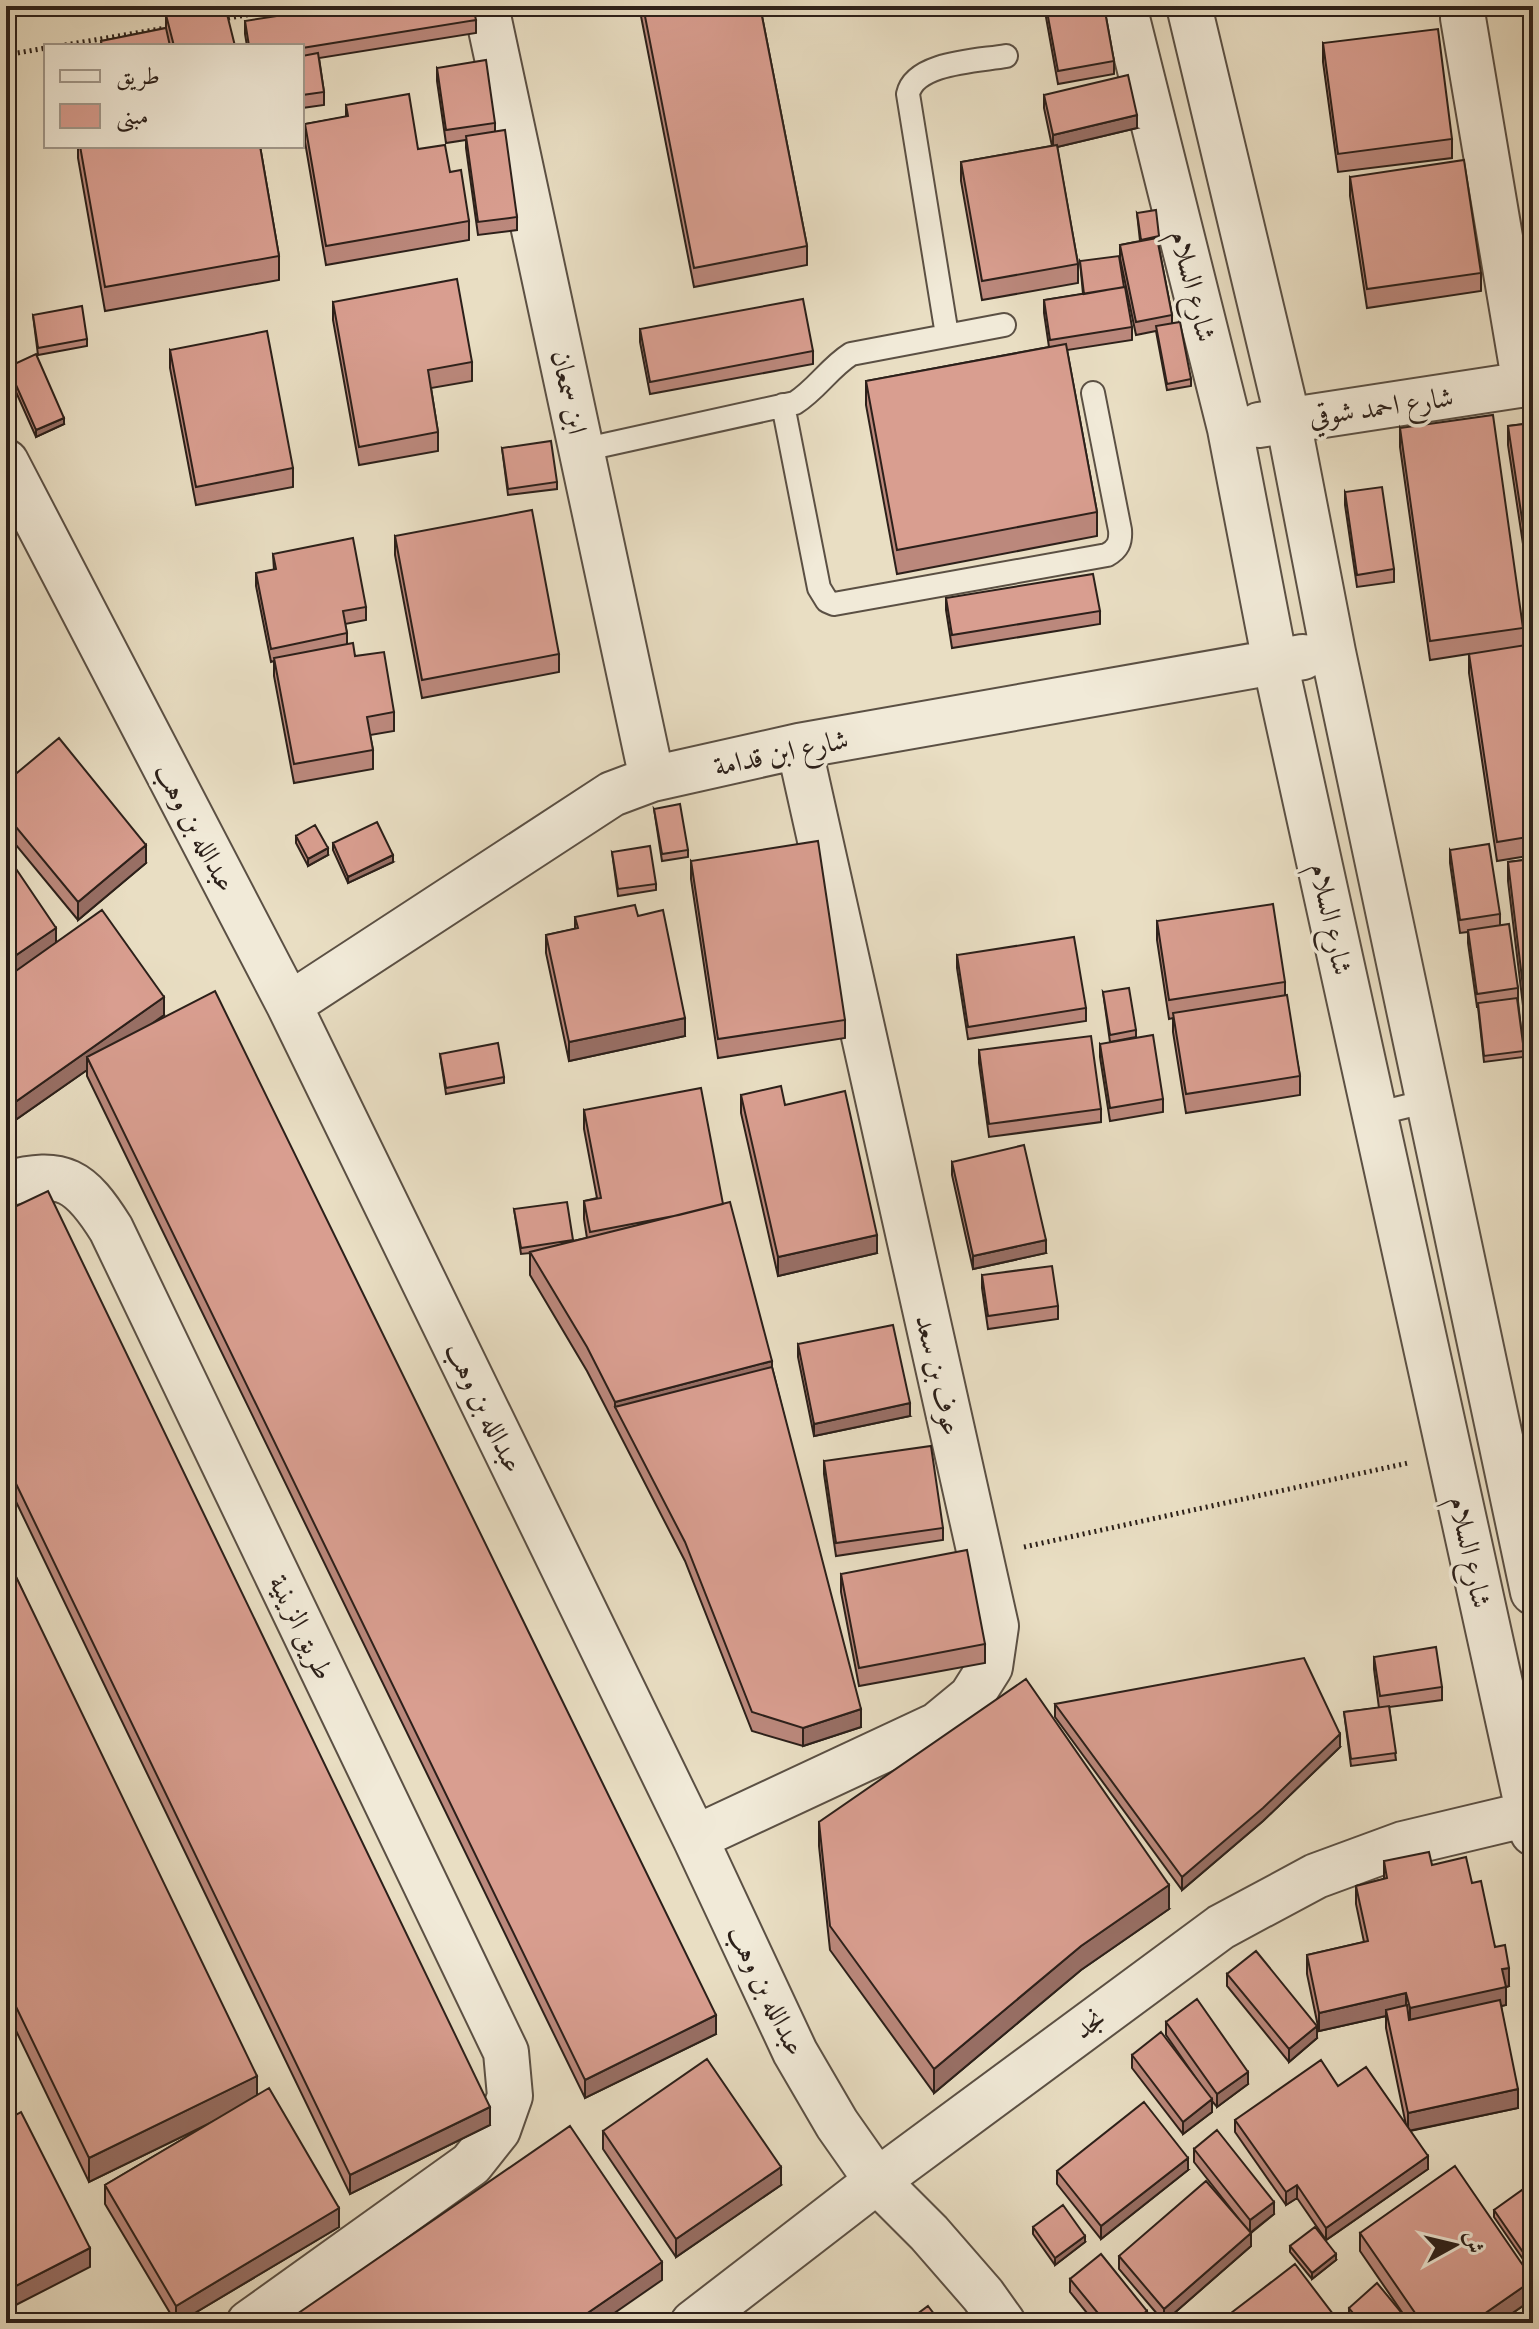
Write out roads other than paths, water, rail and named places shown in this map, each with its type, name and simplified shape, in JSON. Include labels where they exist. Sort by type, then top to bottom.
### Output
[{"type":"street","name":"ابن سمعان","points":[[486,6],[652,779]]},
{"type":"street","name":"شارع السلام","points":[[1124,6],[1230,429],[1275,662],[1531,1820]]},
{"type":"street","name":"شارع السلام","points":[[1189,6],[1288,420],[1333,652],[1533,1592]]},
{"type":"street","points":[[1463,18],[1529,384]]},
{"type":"street","name":"شارع احمد شوقي","points":[[1230,429],[1529,384]]},
{"type":"street","name":"عبدالله بن وهب","points":[[6,462],[289,1005],[695,1838],[795,2052],[837,2124],[877,2181],[929,2233],[1003,2323]]},
{"type":"street","name":"شارع ابن قدامة","points":[[289,1005],[612,794],[652,779],[799,746],[1333,652]]},
{"type":"street","name":"عوف بن سعد","points":[[695,1838],[937,1725],[971,1697],[990,1667],[996,1626],[799,746]]},
{"type":"street","name":"طريق الزينية","points":[[6,1184],[61,1177],[91,1198],[111,1229],[506,2052],[510,2096],[498,2130],[471,2164],[249,2323]]},
{"type":"street","name":"نجد","points":[[693,2323],[877,2181],[1221,1927],[1331,1871],[1403,1844],[1531,1820]]},
{"type":"lane","points":[[947,335],[908,94],[910,85],[922,73],[1006,56]]},
{"type":"lane","points":[[582,450],[795,403],[836,363],[851,354],[1004,325]]},
{"type":"lane","points":[[783,405],[819,588],[827,601],[834,604],[1091,558],[1113,551],[1119,545],[1120,530],[1093,393]]},
{"type":"lane","points":[[1375,1114],[1428,1101]]}]
